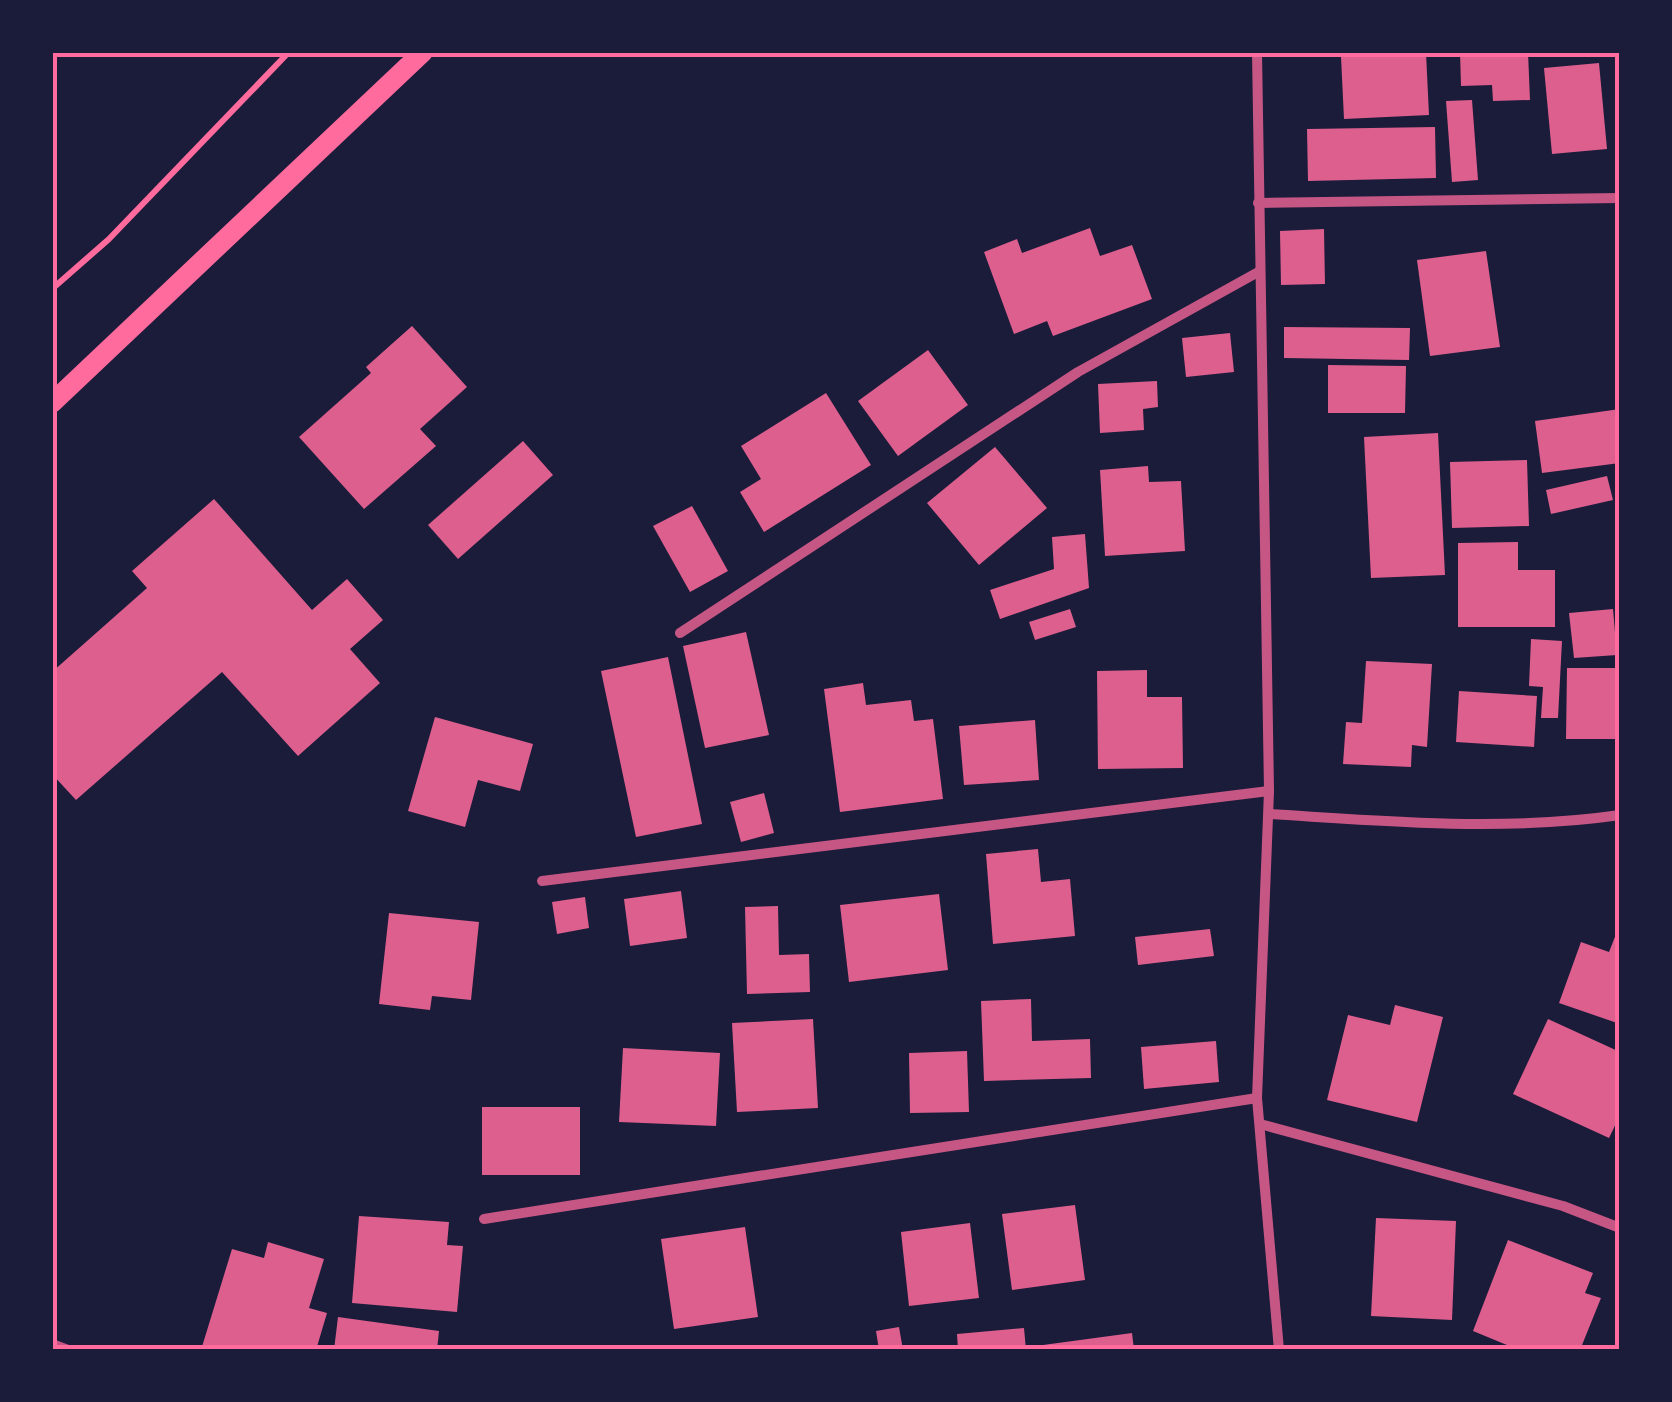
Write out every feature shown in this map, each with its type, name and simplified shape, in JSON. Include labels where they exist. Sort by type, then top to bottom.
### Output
[{"type":"main road","points":[[52,404],[423,52]]},
{"type":"street","points":[[1257,52],[1269,791],[1257,1098],[1280,1350]]},
{"type":"street","points":[[1258,203],[1620,198]]},
{"type":"street","points":[[680,633],[1078,372],[1260,270]]},
{"type":"street","points":[[542,881],[1269,791]]},
{"type":"street","points":[[1268,814],[1484,824],[1568,822],[1620,814]]},
{"type":"street","points":[[484,1219],[1257,1098]]},
{"type":"street","points":[[1260,1124],[1563,1206],[1620,1228]]},
{"type":"street","points":[[52,1344],[68,1350]]},
{"type":"path","points":[[52,289],[109,239],[289,52]]},
{"type":"building","points":[[1460,52],[1528,52],[1530,100],[1493,101],[1492,85],[1461,86]]},
{"type":"building","points":[[1426,53],[1429,115],[1344,119],[1341,57]]},
{"type":"building","points":[[1599,63],[1607,149],[1552,154],[1544,68]]},
{"type":"building","points":[[1472,100],[1478,180],[1452,182],[1446,101]]},
{"type":"building","points":[[1435,127],[1436,178],[1308,181],[1307,129]]},
{"type":"building","points":[[1090,228],[1100,256],[1132,245],[1152,299],[1053,336],[1047,321],[1014,334],[984,252],[1017,239],[1022,253]]},
{"type":"building","points":[[1324,229],[1325,284],[1281,285],[1280,231]]},
{"type":"building","points":[[1486,251],[1500,347],[1430,356],[1417,260]]},
{"type":"building","points":[[412,326],[467,387],[420,429],[436,446],[364,509],[299,437],[371,373],[366,367]]},
{"type":"building","points":[[1284,327],[1410,328],[1409,360],[1284,358]]},
{"type":"building","points":[[1230,333],[1234,372],[1186,377],[1182,338]]},
{"type":"building","points":[[928,350],[968,405],[898,456],[858,401]]},
{"type":"building","points":[[1328,365],[1406,366],[1405,413],[1328,413]]},
{"type":"building","points":[[1157,381],[1158,407],[1143,409],[1144,430],[1100,433],[1098,384]]},
{"type":"building","points":[[826,393],[871,465],[764,532],[740,492],[761,479],[741,446]]},
{"type":"building","points":[[1620,409],[1620,463],[1542,473],[1535,421]]},
{"type":"building","points":[[1438,433],[1445,575],[1371,578],[1364,437]]},
{"type":"building","points":[[523,441],[553,475],[458,559],[428,525]]},
{"type":"building","points":[[995,447],[1047,508],[979,565],[927,503]]},
{"type":"building","points":[[1527,460],[1529,526],[1452,528],[1450,462]]},
{"type":"building","points":[[1148,466],[1149,482],[1181,481],[1185,551],[1105,556],[1100,470]]},
{"type":"building","points":[[1607,476],[1613,500],[1551,514],[1546,490]]},
{"type":"building","points":[[214,499],[312,610],[347,579],[383,620],[350,649],[380,683],[298,756],[222,672],[76,800],[52,774],[52,672],[147,588],[132,571]]},
{"type":"building","points":[[692,506],[728,571],[690,592],[653,526]]},
{"type":"building","points":[[1085,534],[1089,588],[1000,619],[990,590],[1054,569],[1052,537]]},
{"type":"building","points":[[1518,542],[1518,570],[1555,570],[1555,627],[1458,627],[1458,543]]},
{"type":"building","points":[[1070,609],[1076,627],[1035,640],[1029,622]]},
{"type":"building","points":[[1613,609],[1617,655],[1574,658],[1569,613]]},
{"type":"building","points":[[746,632],[769,735],[705,748],[683,646]]},
{"type":"building","points":[[1531,639],[1562,641],[1558,718],[1541,718],[1543,687],[1529,686]]},
{"type":"building","points":[[668,657],[702,824],[636,837],[601,671]]},
{"type":"building","points":[[1366,661],[1432,664],[1427,747],[1412,745],[1411,767],[1343,764],[1346,722],[1362,723]]},
{"type":"building","points":[[1567,668],[1620,668],[1620,739],[1566,739]]},
{"type":"building","points":[[1147,670],[1147,697],[1182,697],[1183,768],[1098,769],[1097,671]]},
{"type":"building","points":[[863,683],[866,705],[911,700],[914,721],[933,719],[943,799],[840,812],[824,689]]},
{"type":"building","points":[[1459,691],[1537,696],[1534,747],[1456,742]]},
{"type":"building","points":[[435,717],[533,744],[520,791],[478,780],[465,827],[408,811]]},
{"type":"building","points":[[1035,720],[1039,780],[964,785],[959,726]]},
{"type":"building","points":[[764,793],[774,833],[741,842],[730,802]]},
{"type":"building","points":[[1038,849],[1041,882],[1070,879],[1075,936],[993,944],[986,854]]},
{"type":"building","points":[[681,891],[687,938],[630,946],[624,899]]},
{"type":"building","points":[[939,894],[948,970],[849,982],[840,905]]},
{"type":"building","points":[[585,897],[589,928],[557,934],[552,902]]},
{"type":"building","points":[[778,906],[779,955],[809,954],[810,992],[747,994],[745,907]]},
{"type":"building","points":[[389,913],[479,922],[471,1000],[432,996],[430,1010],[379,1004]]},
{"type":"building","points":[[1620,924],[1620,1024],[1559,1003],[1581,942],[1609,952]]},
{"type":"building","points":[[1210,929],[1214,956],[1138,965],[1135,937]]},
{"type":"building","points":[[1031,999],[1032,1041],[1090,1039],[1091,1078],[984,1081],[981,1001]]},
{"type":"building","points":[[1395,1005],[1443,1017],[1417,1122],[1327,1100],[1348,1015],[1390,1025]]},
{"type":"building","points":[[813,1019],[818,1108],[737,1112],[732,1023]]},
{"type":"building","points":[[1548,1019],[1620,1052],[1620,1115],[1609,1138],[1513,1094]]},
{"type":"building","points":[[1216,1041],[1219,1082],[1144,1089],[1141,1047]]},
{"type":"building","points":[[623,1048],[720,1053],[716,1126],[619,1122]]},
{"type":"building","points":[[967,1051],[969,1112],[910,1113],[909,1053]]},
{"type":"building","points":[[482,1107],[580,1107],[580,1175],[482,1175]]},
{"type":"building","points":[[1075,1205],[1085,1280],[1012,1290],[1002,1214]]},
{"type":"building","points":[[359,1216],[449,1222],[447,1245],[463,1246],[457,1312],[352,1303]]},
{"type":"building","points":[[1376,1218],[1456,1221],[1452,1320],[1371,1316]]},
{"type":"building","points":[[970,1223],[979,1298],[909,1306],[901,1232]]},
{"type":"building","points":[[745,1227],[758,1317],[674,1329],[661,1239]]},
{"type":"building","points":[[1508,1240],[1593,1273],[1585,1293],[1601,1298],[1580,1350],[1519,1350],[1473,1331]]},
{"type":"building","points":[[268,1242],[324,1259],[309,1308],[327,1313],[316,1350],[201,1350],[232,1249],[264,1258]]},
{"type":"building","points":[[338,1317],[439,1331],[437,1350],[334,1350]]},
{"type":"building","points":[[899,1327],[903,1350],[879,1350],[876,1331]]},
{"type":"building","points":[[1024,1328],[1026,1350],[958,1350],[957,1334]]},
{"type":"building","points":[[1132,1333],[1134,1350],[1043,1350],[1043,1345]]}]
